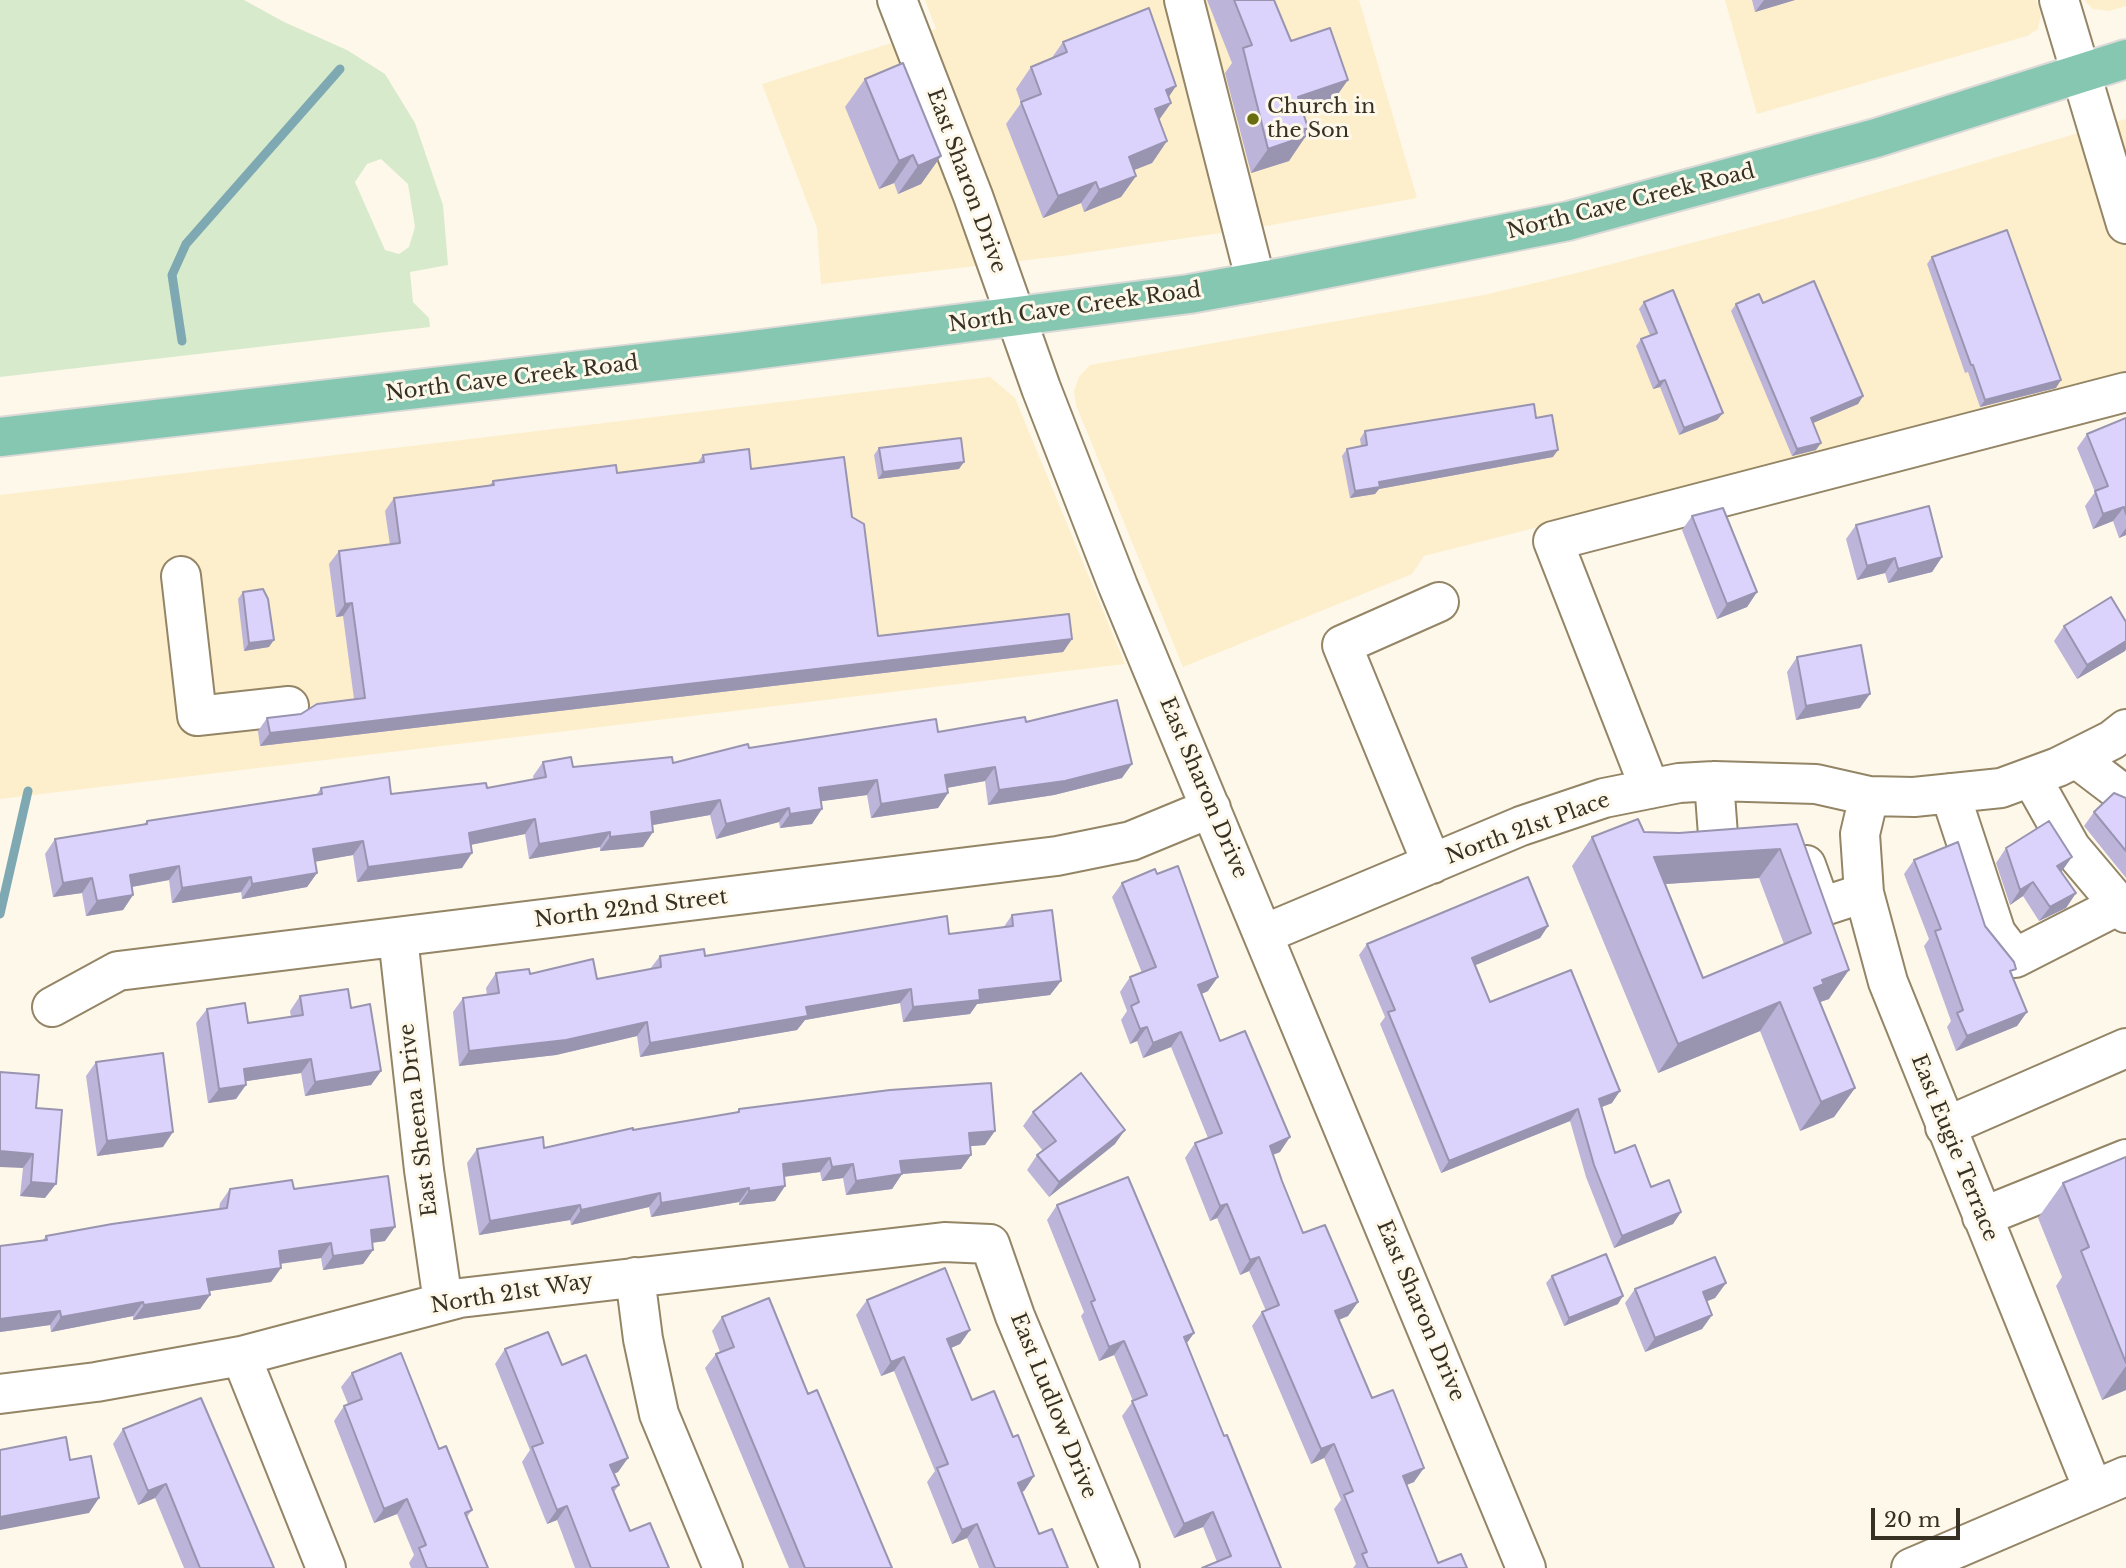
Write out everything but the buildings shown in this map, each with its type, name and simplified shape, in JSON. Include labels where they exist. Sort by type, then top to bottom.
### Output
[{"type":"main road","name":"North Cave Creek Road","points":[[0,437],[499,382],[1189,294],[1568,221],[1876,138],[2126,59]]},
{"type":"street","name":"East Sharon Drive","points":[[897,0],[1041,388],[1118,586],[1526,1568]]},
{"type":"street","points":[[1184,0],[1256,282]]},
{"type":"street","points":[[2059,0],[2126,225]]},
{"type":"street","points":[[1650,789],[1553,541],[2126,392]]},
{"type":"street","points":[[181,576],[197,716],[289,706]]},
{"type":"street","points":[[1432,864],[1342,645],[1439,602]]},
{"type":"street","name":"North 21st Place","points":[[1264,934],[1521,827],[1604,799],[1679,783],[1714,781],[1816,784],[1869,796],[2001,788],[2076,758],[2112,740],[2126,729]]},
{"type":"street","points":[[2076,758],[2126,796]]},
{"type":"street","points":[[1950,793],[1996,933],[2015,958],[2122,909],[2071,848],[2031,777]]},
{"type":"street","points":[[1714,781],[1717,836]]},
{"type":"street","name":"East Eugie Terrace","points":[[1869,796],[1860,834],[1864,893],[1888,982],[1982,1217],[2110,1482]]},
{"type":"street","name":"North 22nd Street","points":[[52,1007],[118,971],[1056,856],[1131,841],[1211,808]]},
{"type":"street","points":[[1806,865],[1832,945]]},
{"type":"street","points":[[1821,907],[1864,893]]},
{"type":"street","name":"East Sheena Drive","points":[[398,937],[424,1170],[443,1303]]},
{"type":"street","points":[[1945,1127],[2126,1048]]},
{"type":"street","points":[[1982,1217],[2126,1159]]},
{"type":"street","name":"North 21st Way","points":[[0,1394],[96,1382],[241,1356],[443,1303],[635,1277],[944,1242],[990,1244]]},
{"type":"street","name":"East Ludlow Drive","points":[[990,1244],[1015,1316],[1120,1568]]},
{"type":"street","points":[[635,1277],[643,1339],[659,1414],[723,1568]]},
{"type":"street","points":[[241,1356],[326,1568]]},
{"type":"street","points":[[1911,1568],[2110,1482]]},
{"type":"shaded area","points":[[925,0],[1359,0],[1417,198],[1255,228],[1062,256],[821,284],[817,228],[762,84],[936,29]]},
{"type":"shaded area","points":[[1725,0],[2036,0],[2041,14],[2038,29],[2027,36],[1757,114]]},
{"type":"shaded area","points":[[2084,0],[2126,0],[2126,6],[2109,11],[2093,9]]},
{"type":"shaded area","points":[[2126,119],[2126,372],[1980,415],[1424,556],[1412,574],[1183,667],[1076,405],[1074,391],[1079,377],[1090,365],[1484,295],[1577,273],[1821,209]]},
{"type":"shaded area","points":[[990,377],[1015,398],[1125,664],[0,799],[0,495]]},
{"type":"green space","points":[[0,0],[244,0],[284,22],[347,50],[385,74],[415,123],[443,205],[448,265],[410,272],[413,302],[429,318],[430,327],[0,377]],"holes":[[[381,159],[408,184],[415,227],[409,247],[399,254],[385,250],[355,182],[367,164]]]},
{"type":"waterway","points":[[182,341],[172,275],[186,244],[340,69]]},
{"type":"waterway","points":[[0,914],[28,791]]},
{"type":"place","name":"Church in the Son","points":[[1253,119]]}]
